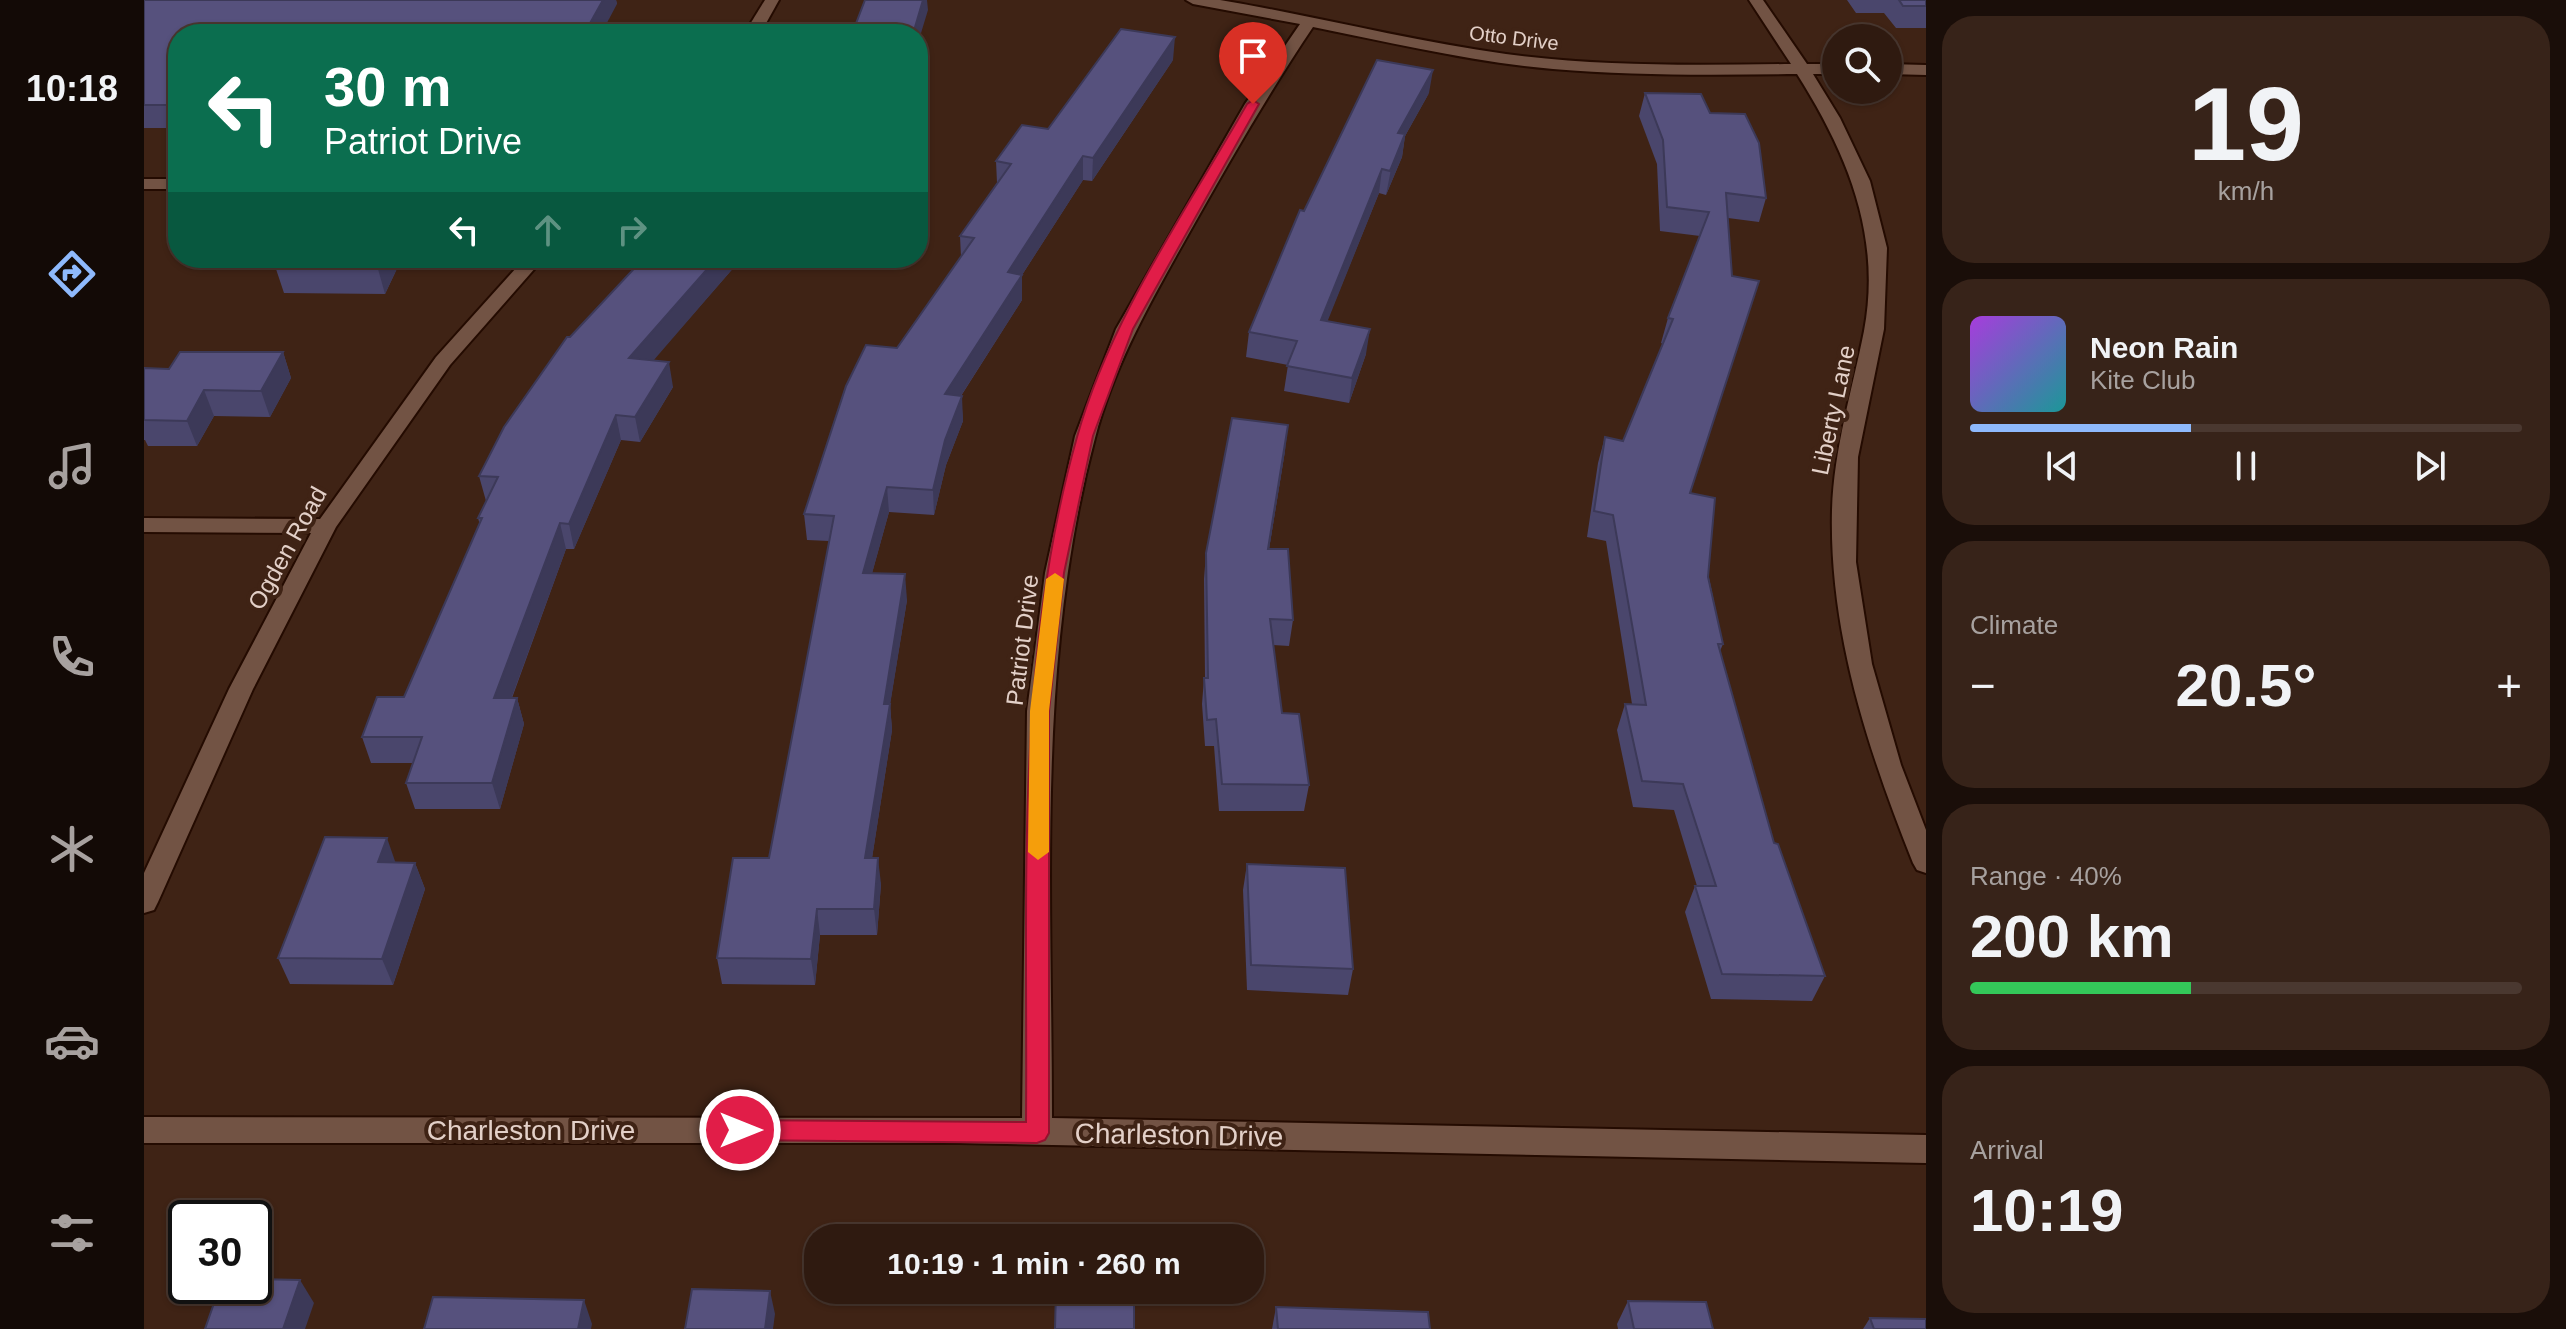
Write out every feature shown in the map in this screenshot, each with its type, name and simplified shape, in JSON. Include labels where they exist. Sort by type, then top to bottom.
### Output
[{"type":"street","points":[[758,24],[772,0]]},
{"type":"street","name":"Otto Drive","points":[[1193,0],[1442,49],[1551,64],[1822,69]]},
{"type":"street","name":"Liberty Lane","points":[[1756,0],[1851,154],[1868,201],[1878,247],[1880,303],[1874,346],[1849,445],[1842,497],[1844,548],[1849,608],[1873,722],[1926,863]]},
{"type":"street","name":"Patriot Drive","points":[[1037,1133],[1039,711],[1056,573],[1085,436],[1126,329],[1253,104],[1308,23]]},
{"type":"street","points":[[1902,69],[1926,70]]},
{"type":"street","points":[[144,184],[168,184]]},
{"type":"street","name":"Ogden Road","points":[[144,902],[241,689],[326,526],[443,361],[526,268]]},
{"type":"street","points":[[144,525],[326,526]]},
{"type":"street","name":"Charleston Drive","points":[[144,1130],[1037,1133],[1926,1149]]},
{"type":"building","points":[[144,0],[603,0],[590,24],[168,24],[168,105],[144,105]]},
{"type":"building","points":[[865,0],[923,0],[916,24],[856,24]]},
{"type":"building","points":[[1899,0],[1926,0],[1926,6],[1903,6]]},
{"type":"building","points":[[1121,29],[1175,37],[1093,158],[1083,156],[1008,272],[1022,275],[945,394],[962,396],[945,440],[933,490],[887,487],[863,573],[905,574],[884,704],[890,704],[865,858],[878,858],[874,909],[817,909],[811,959],[717,958],[733,858],[769,858],[834,516],[804,514],[846,386],[866,345],[897,348],[974,238],[960,236],[1011,164],[996,161],[1022,125],[1048,129]]},
{"type":"building","points":[[1377,60],[1433,70],[1398,133],[1405,134],[1390,171],[1382,169],[1321,320],[1370,329],[1352,378],[1287,366],[1297,341],[1249,332],[1300,210],[1304,211]]},
{"type":"building","points":[[1645,93],[1701,94],[1710,113],[1745,114],[1759,143],[1766,198],[1726,193],[1732,276],[1759,281],[1690,493],[1715,498],[1708,577],[1723,644],[1718,644],[1774,843],[1778,844],[1825,976],[1722,974],[1695,886],[1716,886],[1683,784],[1642,781],[1625,704],[1646,705],[1613,515],[1594,511],[1605,437],[1623,441],[1673,319],[1668,318],[1709,212],[1667,207],[1663,140]]},
{"type":"building","points":[[277,268],[378,268],[378,269]]},
{"type":"building","points":[[635,268],[708,268],[629,358],[669,362],[635,417],[616,415],[569,524],[560,523],[494,698],[517,698],[492,783],[406,783],[422,737],[362,737],[377,697],[404,697],[498,477],[479,476],[504,427],[567,337]]},
{"type":"building","points":[[180,352],[283,352],[261,391],[204,390],[187,421],[144,420],[144,368],[169,369]]},
{"type":"building","points":[[1232,418],[1288,425],[1268,549],[1288,549],[1293,620],[1270,619],[1282,713],[1299,714],[1309,785],[1222,784],[1216,719],[1207,720],[1204,678],[1208,678],[1206,553]]},
{"type":"building","points":[[325,837],[387,838],[378,862],[415,863],[382,959],[278,958]]},
{"type":"building","points":[[1247,864],[1345,868],[1353,969],[1251,965]]},
{"type":"building","points":[[272,1279],[300,1280],[283,1329],[205,1329],[214,1304],[272,1304]]},
{"type":"building","points":[[692,1289],[770,1291],[765,1329],[685,1329]]},
{"type":"building","points":[[433,1297],[584,1300],[578,1329],[424,1329]]},
{"type":"building","points":[[1628,1301],[1706,1302],[1713,1329],[1634,1329]]},
{"type":"building","points":[[1056,1304],[1134,1304],[1134,1329],[1055,1329]]},
{"type":"building","points":[[1276,1307],[1428,1312],[1430,1329],[1278,1329]]},
{"type":"building","points":[[1870,1318],[1926,1319],[1926,1329],[1874,1329]]},
{"type":"slow traffic","points":[[1038,852],[1039,711],[1055,579]]},
{"type":"route","points":[[740,1130],[1037,1133],[1039,711],[1056,573],[1085,436],[1126,329],[1253,104]]}]
